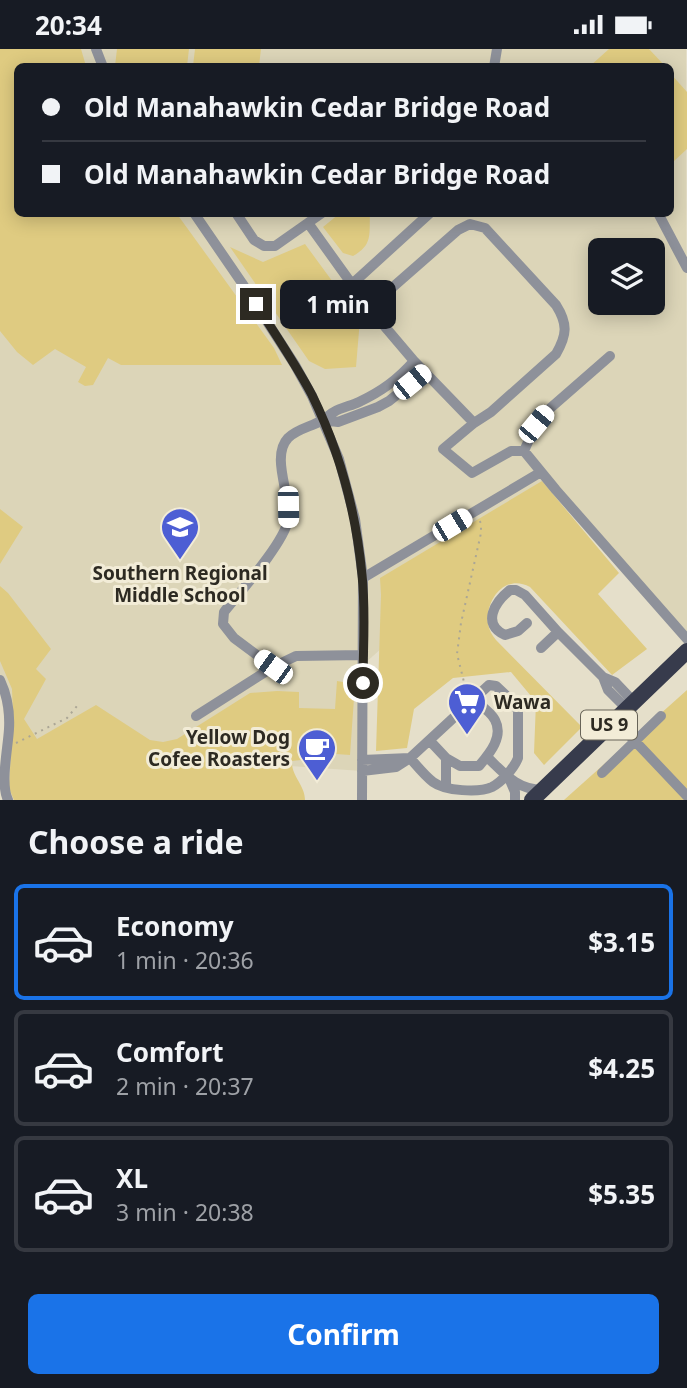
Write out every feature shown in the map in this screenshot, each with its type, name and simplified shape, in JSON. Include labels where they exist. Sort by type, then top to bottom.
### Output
[{"type":"highway","name":"US 9","points":[[537,795],[687,651]]},
{"type":"street","points":[[197,217],[295,365],[339,459],[355,519],[363,578],[362,800]]},
{"type":"street","points":[[239,217],[254,240],[264,246],[275,246],[316,217]]},
{"type":"street","points":[[351,285],[426,217]]},
{"type":"street","points":[[660,217],[687,268]]},
{"type":"street","points":[[308,223],[369,308],[414,362],[474,423]]},
{"type":"street","points":[[369,308],[458,230],[470,223],[485,228],[556,305],[564,317],[565,333],[556,354],[491,412],[443,449],[472,473],[511,451],[524,451]]},
{"type":"street","points":[[524,451],[536,424],[547,411],[610,356]]},
{"type":"street","points":[[273,667],[234,638],[223,624],[224,612],[276,545],[288,522],[281,449],[288,438],[299,430],[387,387],[414,362]]},
{"type":"street","points":[[323,420],[338,422],[378,407],[425,372]]},
{"type":"street","points":[[524,451],[687,639]]},
{"type":"street","points":[[363,578],[541,472]]},
{"type":"street","points":[[527,623],[518,631],[505,635],[495,628],[492,622],[494,610],[501,597],[510,590],[525,595],[603,677],[608,690],[625,710],[635,742],[687,796]]},
{"type":"street","points":[[541,648],[558,632]]},
{"type":"street","points":[[196,716],[273,667],[296,656],[363,655]]},
{"type":"street","points":[[0,680],[8,703],[9,728],[3,785],[4,795],[8,800]]},
{"type":"street","points":[[362,765],[396,767],[430,741],[489,685],[496,686],[514,703],[518,712],[518,758],[508,776],[495,786],[456,790],[446,787],[434,783],[410,758]]},
{"type":"street","points":[[430,741],[446,758],[460,766],[479,766],[495,745],[497,730],[495,719],[474,700]]},
{"type":"street","points":[[602,773],[661,716]]},
{"type":"street","points":[[495,719],[518,718]]},
{"type":"street","points":[[487,757],[522,787],[537,795]]},
{"type":"street","points":[[446,758],[446,787]]},
{"type":"street","points":[[508,776],[515,800]]},
{"type":"path","points":[[474,512],[481,523],[481,533],[457,654],[468,695],[474,700]]},
{"type":"path","points":[[7,747],[67,718],[77,706]]},
{"type":"shaded area","points":[[0,49],[686,49],[687,639],[556,491],[363,665],[362,771],[121,754],[81,800],[8,800],[7,747],[0,680]]},
{"type":"shaded area","points":[[0,49],[81,49],[85,63],[14,63],[14,217],[179,217],[274,348],[282,365],[121,365],[108,358],[93,385],[85,386],[78,382],[86,367],[55,349],[33,365],[17,352],[0,331]]},
{"type":"shaded area","points":[[117,49],[189,49],[187,63],[115,63]]},
{"type":"shaded area","points":[[195,49],[261,49],[259,63],[193,63]]},
{"type":"shaded area","points":[[609,49],[649,49],[662,63],[593,63]]},
{"type":"shaded area","points":[[674,77],[687,92],[687,149],[674,161]]},
{"type":"shaded area","points":[[335,217],[370,217],[367,243],[353,256],[343,253],[323,227]]},
{"type":"shaded area","points":[[305,244],[360,319],[356,367],[325,369],[309,361],[230,247],[263,262]]},
{"type":"shaded area","points":[[542,481],[619,573],[598,594],[647,649],[612,675],[530,587],[512,583],[498,591],[493,598],[488,615],[491,632],[582,727],[544,765],[534,753],[536,702],[511,672],[453,678],[414,709],[407,748],[376,751],[380,578]]},
{"type":"shaded area","points":[[0,509],[23,527],[0,564]]},
{"type":"shaded area","points":[[0,586],[51,649],[36,669],[46,679],[24,719],[37,739],[96,705],[150,740],[163,742],[177,739],[250,693],[299,692],[299,708],[335,709],[337,681],[355,684],[350,755],[336,754],[335,746],[313,744],[312,754],[292,761],[305,800],[14,800],[9,788],[12,689],[0,661]]},
{"type":"shaded area","points":[[687,690],[687,800],[564,800]]},
{"type":"place","name":"Southern Regional Middle School","points":[[180,561]]},
{"type":"place","name":"Wawa","points":[[467,736]]},
{"type":"place","name":"Yellow Dog Cofee Roasters","points":[[317,782]]},
{"type":"route","points":[[256,304],[295,365],[339,459],[355,519],[363,578],[363,683]]}]
